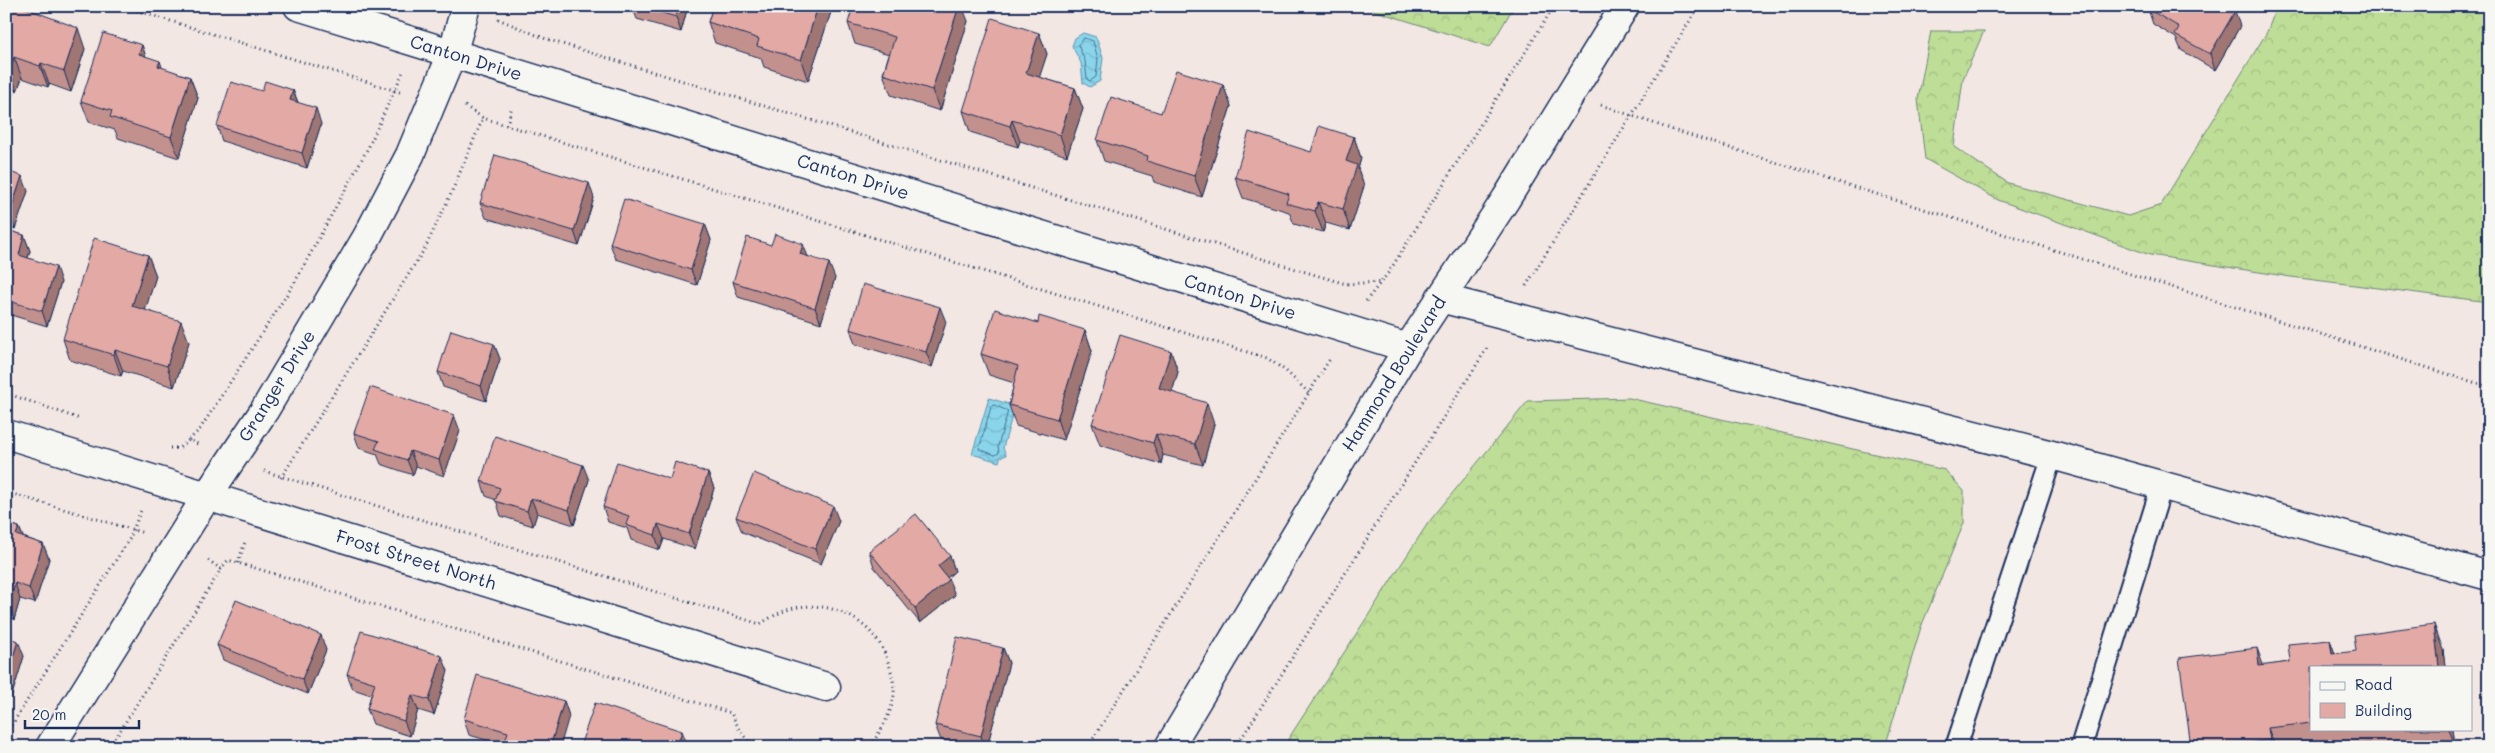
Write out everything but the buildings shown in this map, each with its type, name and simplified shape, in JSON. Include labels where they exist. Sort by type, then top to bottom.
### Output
[{"type":"street","name":"Canton Drive","points":[[298,6],[1408,348]]},
{"type":"street","name":"Hammond Boulevard","points":[[1169,747],[1408,348],[1506,199],[1625,6]]},
{"type":"street","name":"Granger Drive","points":[[50,747],[207,496],[264,411],[368,238],[410,155],[452,54],[466,8]]},
{"type":"street","points":[[1440,298],[2052,455],[2489,576]]},
{"type":"street","name":"Frost Street North","points":[[6,434],[571,606],[826,687]]},
{"type":"lane","points":[[1956,747],[2052,455]]},
{"type":"lane","points":[[2081,747],[2162,485]]},
{"type":"path","points":[[122,6],[395,90],[468,107],[483,118],[1267,358],[1286,371],[1309,393]]},
{"type":"path","points":[[1088,747],[1364,303],[1382,282],[1554,6]]},
{"type":"path","points":[[1236,747],[1508,316],[1699,6]]},
{"type":"path","points":[[466,8],[563,44],[1309,273],[1346,284],[1382,282]]},
{"type":"path","points":[[162,449],[179,448],[200,429],[295,282],[369,146],[400,80],[411,41]]},
{"type":"path","points":[[1570,94],[1631,116],[2489,387]]},
{"type":"path","points":[[279,482],[425,248],[450,196],[483,118]]},
{"type":"path","points":[[6,392],[85,421]]},
{"type":"path","points":[[189,440],[282,477],[760,624],[787,610],[813,606],[841,611],[863,624],[881,644],[890,669],[894,694],[886,722],[870,747]]},
{"type":"path","points":[[6,734],[130,538],[174,448]]},
{"type":"path","points":[[6,492],[133,530],[200,555],[222,569]]},
{"type":"path","points":[[238,563],[246,540]]},
{"type":"path","points":[[110,747],[228,560],[731,713],[740,731],[753,747]]},
{"type":"green space","points":[[1360,6],[1514,6],[1490,47]]},
{"type":"green space","points":[[2277,6],[2489,6],[2489,302],[2291,277],[2150,255],[1998,200],[1925,159],[1918,99],[1931,31],[1984,31],[1963,79],[1954,147],[2008,183],[2128,216],[2161,205],[2267,32]]},
{"type":"green space","points":[[1629,398],[1945,470],[1964,491],[1964,523],[1921,627],[1885,747],[1283,747],[1428,523],[1528,401]]},
{"type":"water","points":[[1083,33],[1096,37],[1103,58],[1100,81],[1090,87],[1083,83],[1081,63],[1072,46],[1075,38]]},
{"type":"water","points":[[989,398],[1015,406],[1003,448],[1006,455],[1000,458],[999,462],[972,454]]}]
